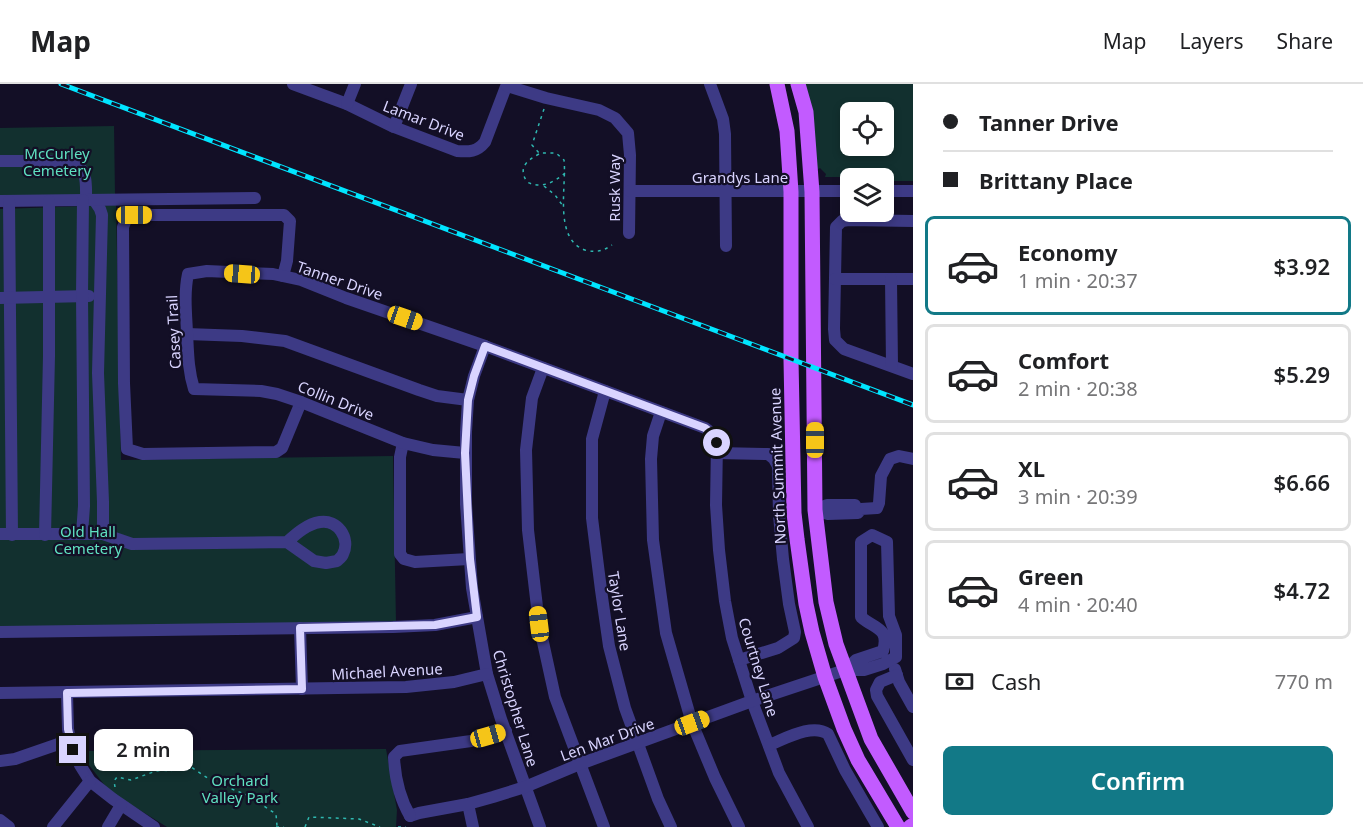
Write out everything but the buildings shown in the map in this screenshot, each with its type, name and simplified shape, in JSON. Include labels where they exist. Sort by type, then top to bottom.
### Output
[{"type":"main road","name":"North Summit Avenue","points":[[777,84],[787,131],[795,513],[806,604],[825,677],[844,729],[858,760],[898,827]]},
{"type":"main road","points":[[798,84],[806,112],[812,192],[815,510],[826,602],[836,644],[871,739],[913,812]]},
{"type":"main road","points":[[795,513],[815,510]]},
{"type":"street","name":"Lamar Drive","points":[[293,84],[347,104],[394,127],[457,151],[466,152],[474,151],[485,142],[507,85]]},
{"type":"street","points":[[347,104],[355,84]]},
{"type":"street","points":[[394,127],[411,84]]},
{"type":"street","points":[[710,84],[723,119],[725,134],[726,246]]},
{"type":"street","name":"Rusk Way","points":[[507,85],[546,98],[599,110],[615,118],[628,133],[629,233]]},
{"type":"street","points":[[0,161],[72,161],[80,165],[84,172],[88,200],[82,296],[84,506],[82,534]]},
{"type":"street","name":"Grandys Lane","points":[[630,191],[840,191]]},
{"type":"street","points":[[894,191],[913,191]]},
{"type":"street","points":[[255,198],[5,201],[6,534],[103,534],[132,544],[287,542],[310,525],[329,521],[342,532],[345,542],[344,553],[337,561],[326,563],[314,561],[287,542]]},
{"type":"street","points":[[88,200],[100,209],[102,215],[98,373],[104,502],[103,534]]},
{"type":"street","points":[[45,535],[49,356],[49,201]]},
{"type":"street","points":[[283,276],[290,221],[284,215],[134,215],[126,219],[123,227],[124,383],[127,449],[143,454],[276,452],[282,448],[301,402]]},
{"type":"street","points":[[913,221],[842,221],[836,227],[834,329],[836,340],[844,349],[913,374]]},
{"type":"street","name":"Tanner Drive","points":[[188,274],[207,271],[273,274],[301,280],[705,428],[713,434]]},
{"type":"street","name":"Casey Trail","points":[[188,274],[185,289],[189,375],[194,389]]},
{"type":"street","points":[[835,279],[913,279]]},
{"type":"street","points":[[891,279],[892,366]]},
{"type":"street","points":[[5,298],[99,296]]},
{"type":"street","points":[[187,334],[242,336],[285,341],[437,396],[468,400]]},
{"type":"street","name":"Christopher Lane","points":[[485,346],[468,400],[465,453],[470,559],[487,674],[540,827]]},
{"type":"street","points":[[543,368],[532,398],[526,450],[528,530],[539,624],[555,697],[604,827]]},
{"type":"street","name":"Collin Drive","points":[[194,389],[261,391],[277,394],[403,443],[433,450],[465,453]]},
{"type":"street","name":"Taylor Lane","points":[[605,391],[592,439],[592,518],[609,646],[637,744],[671,827]]},
{"type":"street","points":[[661,412],[653,436],[651,459],[653,540],[666,633],[692,723],[739,827]]},
{"type":"street","name":"Courtney Lane","points":[[713,434],[717,443],[716,505],[720,560],[732,638],[752,701],[779,773],[808,827]]},
{"type":"street","points":[[403,443],[400,457],[400,554],[404,559],[415,562],[470,559]]},
{"type":"street","points":[[717,453],[768,454],[778,466],[783,559],[795,632],[794,638],[778,648],[739,660]]},
{"type":"street","points":[[815,510],[828,514],[858,513],[861,509],[877,508],[881,476],[890,459],[899,456],[913,459]]},
{"type":"street","points":[[872,535],[887,542],[889,616],[896,635],[896,657],[884,664],[864,670],[845,670],[856,660],[883,651],[885,642],[883,633],[877,626],[867,623],[861,617],[861,542],[872,535]]},
{"type":"street","points":[[0,632],[435,625],[477,617]]},
{"type":"street","points":[[300,628],[302,689]]},
{"type":"street","points":[[892,659],[899,682],[913,707]]},
{"type":"street","name":"Len Mar Drive","points":[[410,823],[419,813],[468,804],[525,787],[580,764],[752,701],[845,670]]},
{"type":"street","name":"Michael Avenue","points":[[0,693],[406,687],[454,682],[487,674]]},
{"type":"street","points":[[897,675],[880,682],[876,690],[913,760]]},
{"type":"street","points":[[67,693],[70,740],[80,765],[90,781],[154,827]]},
{"type":"street","points":[[769,745],[809,730],[816,729],[828,734],[845,770],[878,827]]},
{"type":"street","points":[[410,823],[396,780],[394,757],[400,751],[471,741],[506,731]]},
{"type":"street","points":[[0,761],[15,759],[70,740]]},
{"type":"street","points":[[53,827],[90,781]]},
{"type":"street","points":[[468,804],[473,827]]},
{"type":"street","points":[[108,827],[121,805]]},
{"type":"street","points":[[0,820],[9,827]]},
{"type":"path","points":[[539,153],[532,145],[544,108]]},
{"type":"path","points":[[565,173],[551,183],[537,185],[527,182],[523,170],[527,162],[539,153],[556,153],[560,156],[564,160],[565,173],[563,215],[574,242],[582,249],[593,252],[602,251],[612,245]]},
{"type":"path","points":[[543,185],[564,207]]},
{"type":"path","points":[[114,790],[116,788],[114,781],[117,777],[131,780],[156,771],[170,771],[188,765],[212,781],[247,795],[276,814],[276,826],[284,827]]},
{"type":"path","points":[[305,827],[309,817],[359,819],[380,827]]},
{"type":"path","points":[[398,827],[410,823]]},
{"type":"green space","points":[[803,84],[913,84],[913,181],[894,181],[894,168],[840,168],[840,177],[825,177],[826,174],[820,168],[816,170]]},
{"type":"green space","name":"McCurley Cemetery","points":[[114,126],[115,195],[0,196],[0,128]]},
{"type":"green space","name":"Old Hall Cemetery","points":[[116,205],[121,460],[393,456],[396,623],[0,627],[0,209]]},
{"type":"green space","name":"Orchard Valley Park","points":[[386,749],[397,810],[396,827],[167,827],[109,791],[89,765],[82,751]]},
{"type":"railway","points":[[61,84],[913,405]]},
{"type":"route","points":[[73,750],[68,729],[67,693],[302,689],[300,628],[435,625],[477,617],[472,588],[465,453],[468,400],[485,346],[705,428],[713,434],[717,443]]}]
